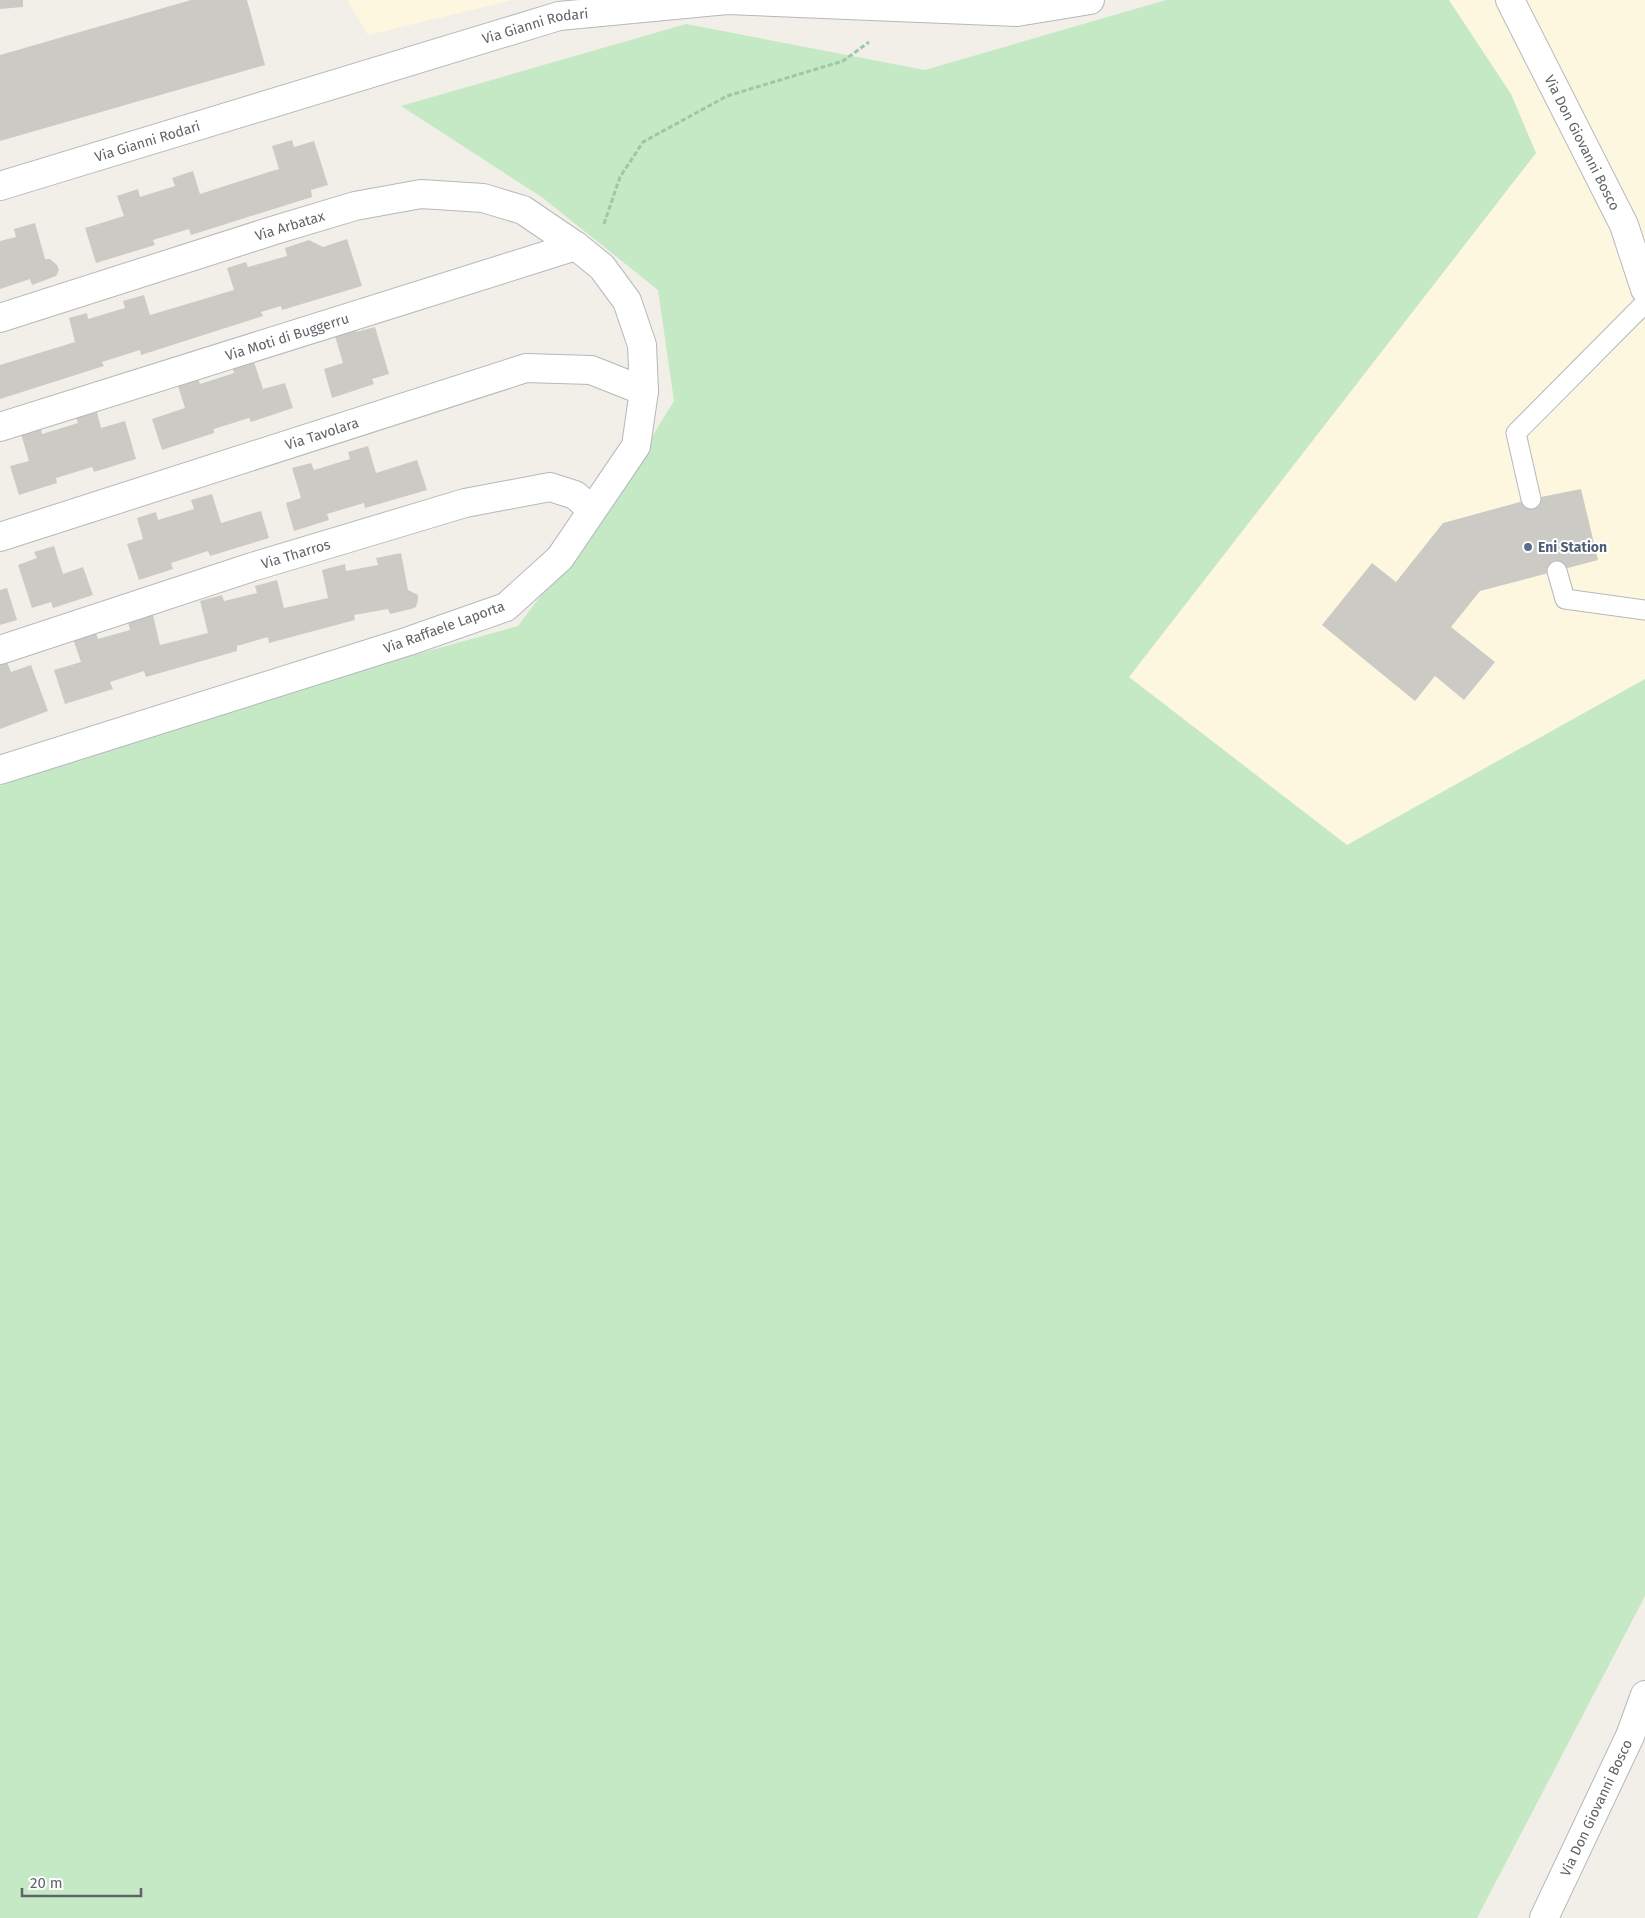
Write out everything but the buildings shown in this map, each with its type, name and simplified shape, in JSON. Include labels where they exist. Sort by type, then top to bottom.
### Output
[{"type":"street","name":"Via Gianni Rodari","points":[[0,186],[560,16],[727,0],[1018,12],[1090,0]]},
{"type":"street","name":"Via Don Giovanni Bosco","points":[[1510,0],[1624,225],[1645,289]]},
{"type":"street","name":"Via Arbatax","points":[[0,318],[355,206],[421,194],[484,198],[523,210],[576,246]]},
{"type":"street","name":"Via Raffaele Laporta","points":[[0,770],[409,640],[506,607],[560,558],[636,446],[644,391],[642,346],[627,301],[602,267],[576,246]]},
{"type":"street","name":"Via Moti di Buggerru","points":[[0,427],[576,246]]},
{"type":"street","name":"Via Tavolara","points":[[0,537],[526,368],[591,370],[644,391]]},
{"type":"street","name":"Via Tharros","points":[[0,650],[252,567],[464,503],[550,487],[575,495],[592,510]]},
{"type":"street","name":"Via Don Giovanni Bosco","points":[[1544,1918],[1630,1736],[1645,1695]]},
{"type":"lane","points":[[1531,499],[1516,433],[1645,303]]},
{"type":"lane","points":[[1557,571],[1565,599],[1645,610]]},
{"type":"path","points":[[602,267],[604,225],[620,177],[643,142],[727,96],[843,61],[914,8]]},
{"type":"shaded area","points":[[347,0],[512,0],[368,35]]},
{"type":"shaded area","points":[[1446,0],[1645,0],[1645,679],[1347,845],[1129,677],[1536,153]]},
{"type":"green space","points":[[1166,0],[1449,0],[1511,94],[1536,153],[1129,677],[1347,845],[1645,679],[1645,1596],[1477,1918],[0,1918],[0,786],[188,718],[518,626],[613,500],[674,401],[658,290],[543,198],[401,106],[686,24],[925,70]]},
{"type":"place","name":"Eni Station","points":[[1528,547]]}]
